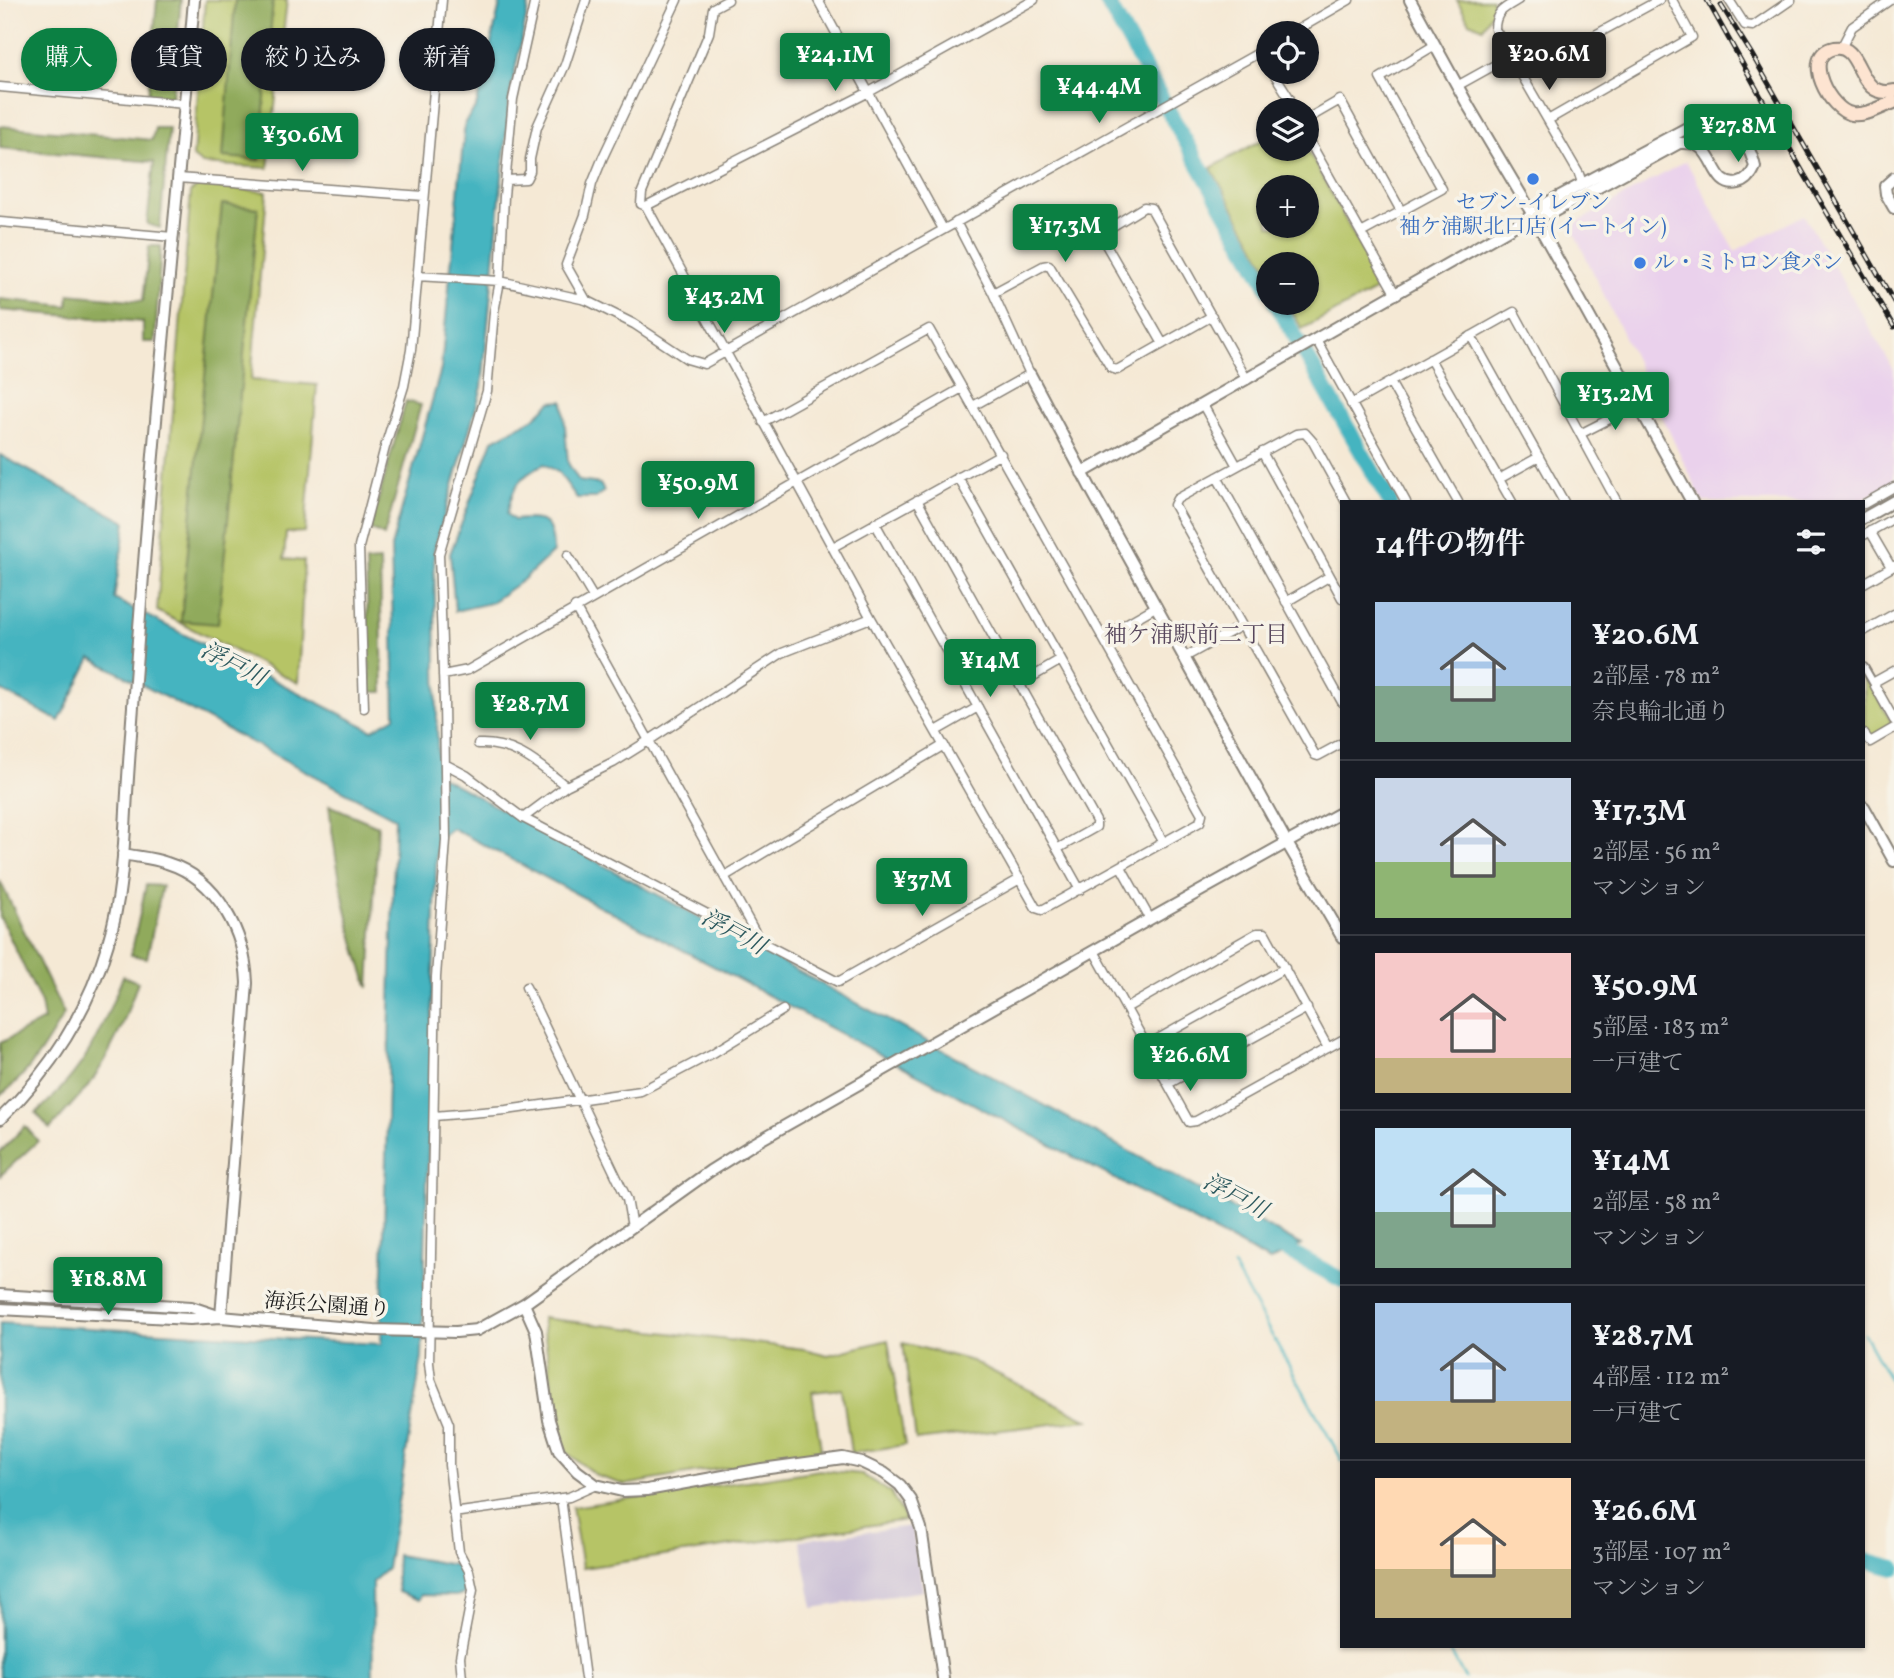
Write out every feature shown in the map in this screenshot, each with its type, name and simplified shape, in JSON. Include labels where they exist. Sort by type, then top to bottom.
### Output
[{"type":"main road","points":[[1894,91],[1875,92],[1852,56],[1841,48],[1824,53],[1818,69],[1835,104],[1842,111],[1858,114],[1894,102]]},
{"type":"street","points":[[0,1119],[22,1098],[61,1045],[91,991],[110,939],[123,854],[141,601],[194,0]]},
{"type":"street","points":[[364,708],[359,547],[384,447],[404,386],[411,350],[442,0]]},
{"type":"street","points":[[462,1678],[460,1657],[473,1590],[469,1571],[459,1552],[453,1513],[449,1423],[431,1380],[429,1363],[436,977],[445,834],[440,547],[487,391],[494,312],[500,281],[513,99],[535,0]]},
{"type":"street","points":[[506,180],[526,178],[530,171],[537,127],[565,65],[586,0]]},
{"type":"street","points":[[586,300],[566,265],[611,137],[627,109],[677,0]]},
{"type":"street","points":[[728,0],[713,8],[705,43],[642,192],[641,204],[646,206],[724,352],[871,618],[1036,908],[1042,910],[1200,822],[1202,814],[929,329],[763,422]]},
{"type":"street","points":[[818,0],[943,229]]},
{"type":"street","points":[[646,206],[869,92],[1034,0]]},
{"type":"street","points":[[1313,21],[1349,0]]},
{"type":"street","points":[[1410,0],[1691,500]]},
{"type":"street","points":[[1518,0],[1500,11],[1495,19],[1495,29],[1582,183]]},
{"type":"street","points":[[1522,75],[1659,0]]},
{"type":"street","points":[[1548,120],[1692,37],[1672,0]]},
{"type":"street","points":[[1729,0],[1745,26],[1753,26],[1780,3],[1791,0]]},
{"type":"street","points":[[1841,48],[1852,27],[1890,0]]},
{"type":"street","points":[[1361,233],[1442,189],[1380,78],[1435,45]]},
{"type":"street","points":[[417,276],[500,281],[586,300],[634,324],[687,359],[704,364],[1256,54]]},
{"type":"street","points":[[1457,86],[1511,56]]},
{"type":"street","points":[[0,87],[185,104]]},
{"type":"street","points":[[1319,112],[1340,100],[1401,211]]},
{"type":"street","points":[[1082,473],[1317,341],[1533,215],[1547,203],[1582,183],[1700,121],[1717,115],[1731,119],[1751,153],[1755,167],[1745,181],[1728,183],[1721,180],[1699,146],[1690,142],[1679,143],[1551,213],[1533,215]]},
{"type":"street","points":[[1699,146],[1700,121]]},
{"type":"street","points":[[1319,159],[1396,295]]},
{"type":"street","points":[[178,178],[424,196]]},
{"type":"street","points":[[1894,178],[1885,186],[1886,194],[1894,208]]},
{"type":"street","points":[[1163,344],[1101,236],[1103,232],[1144,207],[1151,208],[1247,380]]},
{"type":"street","points":[[0,222],[173,237]]},
{"type":"street","points":[[956,222],[1082,473],[1287,843],[1340,933]]},
{"type":"street","points":[[993,293],[1049,265],[1111,368],[1117,370],[1212,316]]},
{"type":"street","points":[[1351,404],[1514,312],[1616,500]]},
{"type":"street","points":[[1471,336],[1563,500]]},
{"type":"street","points":[[1317,341],[1405,500]]},
{"type":"street","points":[[1430,359],[1511,500]]},
{"type":"street","points":[[973,406],[1030,374]]},
{"type":"street","points":[[1390,382],[1457,500]]},
{"type":"street","points":[[443,675],[468,670],[961,388]]},
{"type":"street","points":[[1203,405],[1237,466]]},
{"type":"street","points":[[1580,435],[1637,405]]},
{"type":"street","points":[[1340,744],[1318,756],[1315,755],[1174,505],[1177,499],[1262,452],[1296,434],[1305,433],[1313,442],[1345,500]]},
{"type":"street","points":[[1262,452],[1340,594]]},
{"type":"street","points":[[833,547],[1000,454]]},
{"type":"street","points":[[1499,479],[1539,457]]},
{"type":"street","points":[[958,477],[1164,843]]},
{"type":"street","points":[[1217,477],[1340,698]]},
{"type":"street","points":[[1865,503],[1894,487]]},
{"type":"street","points":[[917,500],[1096,821],[1096,827],[1057,849]]},
{"type":"street","points":[[1865,518],[1894,501]]},
{"type":"street","points":[[1865,582],[1892,567],[1867,533],[1894,518]]},
{"type":"street","points":[[875,523],[1080,890]]},
{"type":"street","points":[[568,555],[593,597]]},
{"type":"street","points":[[1286,602],[1330,576]]},
{"type":"street","points":[[575,607],[760,941]]},
{"type":"street","points":[[1103,637],[1157,607]]},
{"type":"street","points":[[1865,630],[1894,614]]},
{"type":"street","points":[[523,818],[566,786],[648,741],[782,653],[871,618]]},
{"type":"street","points":[[1185,657],[1241,626]]},
{"type":"street","points":[[1020,684],[1061,660]]},
{"type":"street","points":[[1865,669],[1894,720]]},
{"type":"street","points":[[1875,686],[1875,681],[1894,671]]},
{"type":"street","points":[[936,730],[978,708]]},
{"type":"street","points":[[1866,740],[1894,728]]},
{"type":"street","points":[[478,744],[494,743],[505,747],[536,762],[566,786]]},
{"type":"street","points":[[725,876],[944,745]]},
{"type":"street","points":[[445,764],[466,775],[523,818],[838,982],[1020,878]]},
{"type":"street","points":[[1865,809],[1894,862]]},
{"type":"street","name":"海浜公園通り","points":[[0,1309],[190,1319],[221,1317],[374,1329],[478,1329],[524,1304],[710,1171],[753,1144],[1340,813]]},
{"type":"street","points":[[123,854],[169,863],[200,882],[229,915],[241,941],[246,961],[247,983],[221,1317]]},
{"type":"street","points":[[1121,867],[1150,919]]},
{"type":"street","points":[[1126,1008],[1256,933],[1265,933],[1328,1048]]},
{"type":"street","points":[[1094,951],[1189,1122],[1196,1121],[1340,1041]]},
{"type":"street","points":[[1147,1045],[1285,968]]},
{"type":"street","points":[[526,987],[627,1199],[632,1227]]},
{"type":"street","points":[[1168,1084],[1307,1008]]},
{"type":"street","points":[[434,1116],[506,1110],[641,1091],[713,1053],[783,1010]]},
{"type":"street","name":"海浜公園通り","points":[[0,1295],[191,1307],[221,1317]]},
{"type":"street","points":[[524,1304],[536,1331],[549,1420],[559,1451],[577,1472],[596,1485],[622,1491],[647,1490],[762,1469],[843,1458],[861,1462],[884,1473],[900,1485],[911,1500],[921,1528],[943,1678]]},
{"type":"street","points":[[453,1513],[569,1497],[596,1485]]},
{"type":"street","points":[[561,1498],[585,1678]]},
{"type":"shaded area","points":[[1686,161],[1735,251],[1804,215],[1894,370],[1894,481],[1862,500],[1702,500],[1571,226]]},
{"type":"shaded area","points":[[912,1526],[923,1591],[813,1608],[800,1540]]},
{"type":"green space","points":[[157,0],[181,0],[178,28],[154,28]]},
{"type":"green space","points":[[205,0],[287,0],[284,28],[241,28],[241,91],[277,91],[268,168],[202,164],[193,157],[198,91],[227,91],[227,28],[203,28]]},
{"type":"green space","points":[[235,0],[273,0],[271,28],[241,28],[241,91],[266,91],[260,160],[223,157]]},
{"type":"green space","points":[[1457,0],[1492,0],[1495,6],[1483,28],[1469,22]]},
{"type":"green space","points":[[148,91],[173,91],[172,97],[148,96]]},
{"type":"green space","points":[[0,126],[152,140],[155,128],[169,128],[160,228],[147,224],[154,162],[0,148]]},
{"type":"green space","points":[[1256,143],[1256,161],[1314,161],[1382,287],[1302,329],[1294,315],[1319,315],[1319,252],[1258,252],[1211,168]]},
{"type":"green space","points":[[200,185],[267,192],[251,380],[317,385],[305,532],[286,533],[284,559],[304,561],[298,683],[157,611],[191,191]]},
{"type":"green space","points":[[222,204],[258,208],[218,624],[181,621]]},
{"type":"green space","points":[[149,246],[161,246],[155,342],[143,342],[143,322],[0,310],[0,299],[68,306],[69,294],[143,301]]},
{"type":"green space","points":[[406,401],[421,405],[384,536],[370,529]]},
{"type":"green space","points":[[380,561],[383,692],[370,692],[366,562]]},
{"type":"green space","points":[[1865,676],[1892,723],[1891,727],[1873,738],[1868,736],[1865,730]]},
{"type":"green space","points":[[329,805],[378,826],[369,988],[343,898]]},
{"type":"green space","points":[[0,881],[64,1014],[28,1069],[0,1096],[0,1043],[44,1020],[41,1003],[0,917]]},
{"type":"green space","points":[[146,885],[162,886],[147,958],[131,955]]},
{"type":"green space","points":[[123,976],[138,982],[122,1026],[91,1083],[50,1129],[36,1113],[79,1066],[107,1016]]},
{"type":"green space","points":[[25,1126],[38,1141],[0,1176],[0,1152]]},
{"type":"green space","points":[[542,1318],[804,1349],[828,1355],[888,1340],[905,1445],[851,1453],[842,1389],[812,1392],[822,1455],[625,1485],[597,1476],[566,1452],[558,1425]]},
{"type":"green space","points":[[903,1343],[972,1361],[1088,1420],[916,1440]]},
{"type":"green space","points":[[820,1470],[861,1474],[891,1493],[906,1520],[582,1568],[572,1507]]},
{"type":"water","points":[[501,0],[530,0],[510,94],[482,387],[434,550],[438,775],[1301,1245],[1270,1261],[452,828],[437,840],[422,1357],[387,1569],[372,1582],[373,1678],[0,1678],[0,1323],[381,1344],[395,818],[91,658],[59,721],[0,690],[0,455],[126,522],[114,599],[372,730],[395,717],[391,547],[441,369],[465,122],[476,107],[480,91],[495,91],[494,28]]},
{"type":"water","points":[[563,401],[568,463],[579,481],[600,484],[604,491],[596,498],[577,498],[559,473],[544,464],[529,473],[518,483],[507,514],[514,520],[533,519],[545,523],[551,533],[553,552],[523,580],[490,603],[455,611],[450,554],[493,440],[533,419],[551,402]]},
{"type":"water","points":[[397,1555],[460,1566],[467,1588],[464,1594],[421,1595],[419,1600],[398,1592]]},
{"type":"waterway","points":[[1106,0],[1256,266]]},
{"type":"waterway","points":[[1283,315],[1389,500]]},
{"type":"waterway","name":"浮戸川","points":[[1270,1241],[1340,1279]]},
{"type":"waterway","points":[[1233,1266],[1340,1456]]},
{"type":"waterway","points":[[1865,1336],[1894,1388]]},
{"type":"waterway","name":"浮戸川","points":[[1865,1560],[1894,1568]]},
{"type":"waterway","points":[[1449,1648],[1465,1678]]},
{"type":"railway","points":[[1707,0],[1894,327]]},
{"type":"railway","points":[[1721,5],[1894,302]]},
{"type":"place","name":"セブン-イレブン 袖ケ浦駅北口店 (イートイン)","points":[[1533,179]]},
{"type":"place","name":"ル・ミトロン食パン","points":[[1640,263]]},
{"type":"district","name":"袖ケ浦駅前二丁目","points":[[1196,636]]}]
